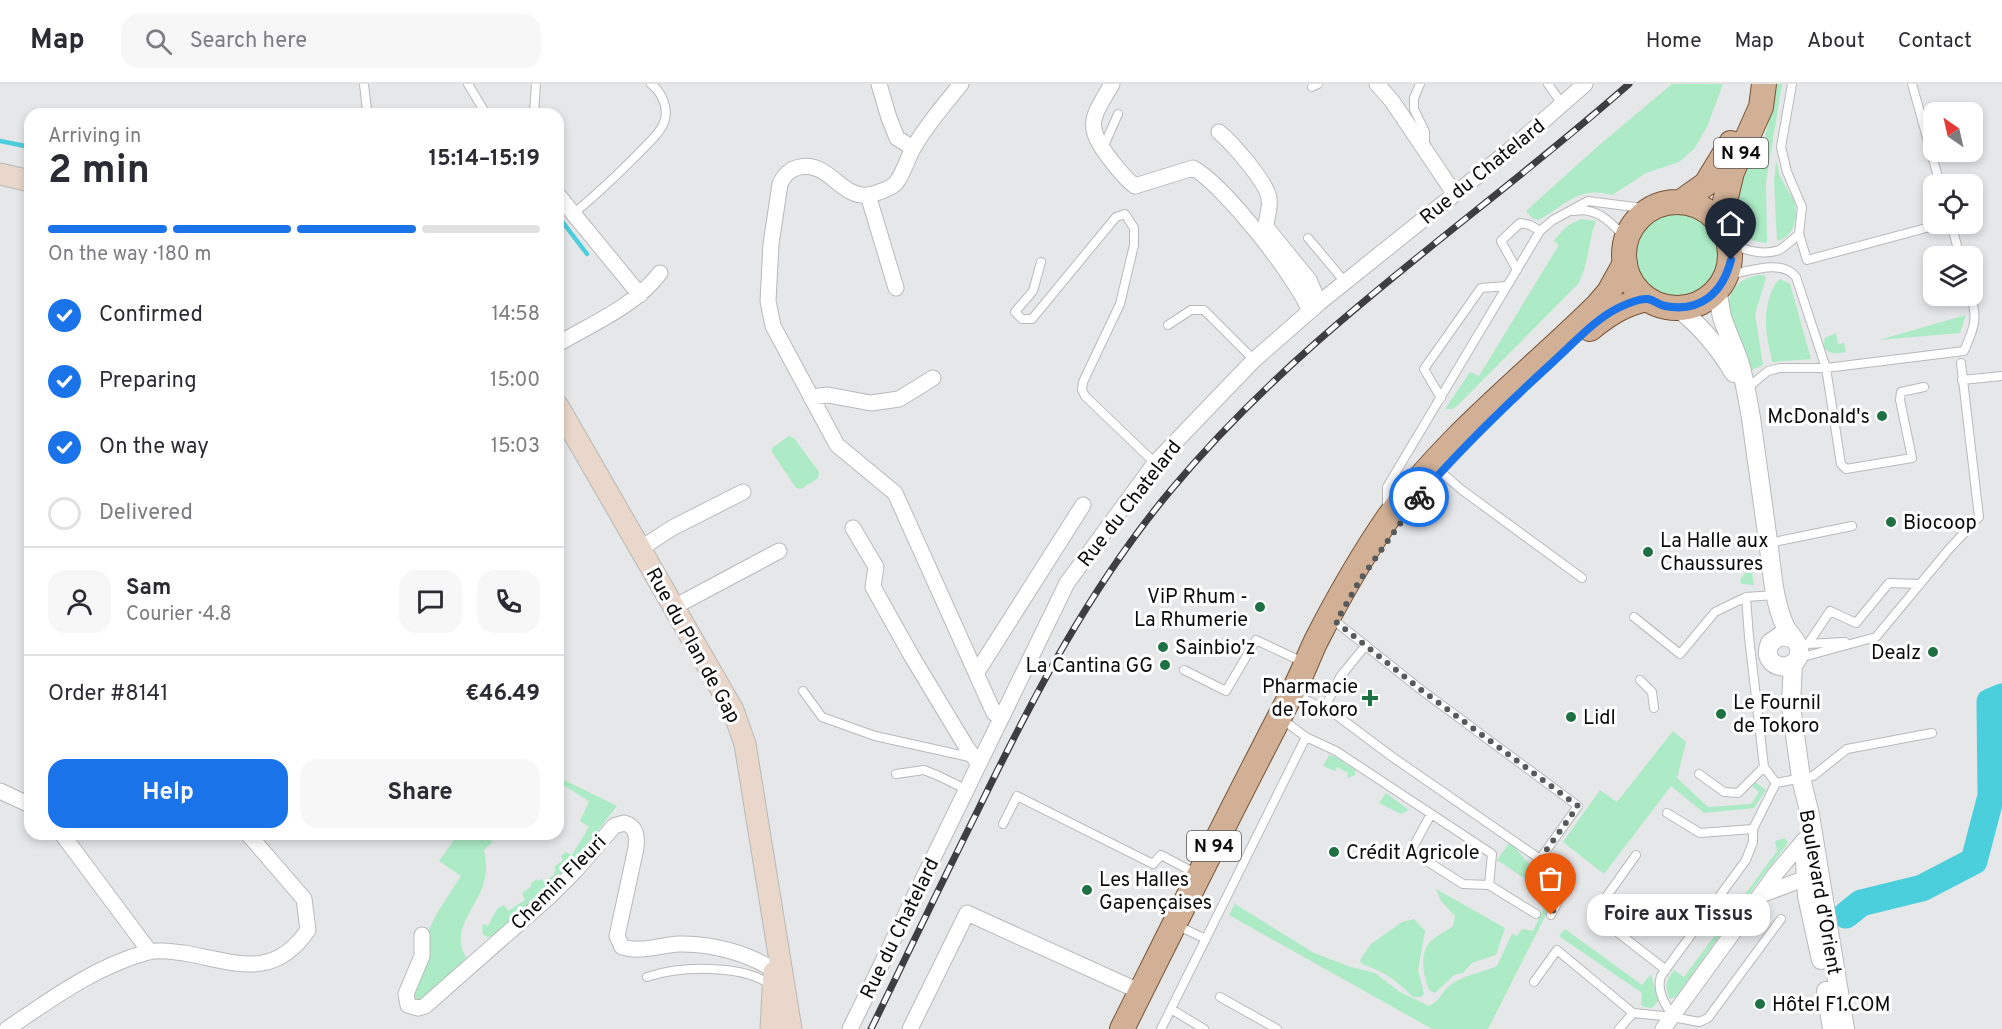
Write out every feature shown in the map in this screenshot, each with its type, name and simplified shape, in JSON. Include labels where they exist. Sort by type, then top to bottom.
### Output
[{"type":"main road","name":"N 94","points":[[1682,201],[1706,184],[1720,163],[1731,144],[1751,84]]},
{"type":"main road","name":"N 94","points":[[1725,233],[1732,172],[1761,107],[1764,84]]},
{"type":"main road","points":[[0,174],[24,180]]},
{"type":"main road","points":[[1682,201],[1703,208],[1725,233],[1731,260],[1722,283],[1699,303],[1678,308],[1662,306],[1647,299],[1633,283],[1624,263],[1626,238],[1632,227],[1650,209],[1665,202],[1682,201]]},
{"type":"main road","name":"N 94","points":[[1122,1029],[1307,663],[1316,640],[1388,519],[1459,436],[1598,305],[1609,292],[1624,263]]},
{"type":"main road","name":"N 94","points":[[1307,663],[1336,622],[1360,580],[1413,504],[1441,471],[1521,392],[1606,315],[1633,302],[1647,299]]},
{"type":"main road","name":"Rue du Plan de Gap","points":[[564,416],[741,727],[776,941]]},
{"type":"main road","points":[[771,1029],[776,941]]},
{"type":"main road","points":[[776,941],[783,967],[790,1020]]},
{"type":"street","points":[[879,84],[897,138],[913,148]]},
{"type":"street","points":[[961,84],[913,148],[902,173],[894,184],[881,192],[868,195],[856,194],[847,190],[817,167],[793,169],[784,175],[780,184],[771,244],[768,301],[773,326],[837,445],[895,493],[994,712],[1001,718]]},
{"type":"street","points":[[1112,84],[1097,110],[1093,124],[1096,141],[1126,180],[1135,186],[1193,168],[1204,174],[1240,213],[1284,268],[1304,298],[1314,307]]},
{"type":"street","points":[[1377,84],[1392,101],[1454,193]]},
{"type":"street","name":"Rue du Chatelard","points":[[850,1025],[967,790],[977,761],[1001,718],[1067,583],[1155,463],[1254,360],[1314,307],[1511,149],[1586,84]]},
{"type":"street","points":[[1219,132],[1244,158],[1268,193],[1270,200],[1266,227],[1309,280],[1314,307]]},
{"type":"street","points":[[868,195],[896,288]]},
{"type":"street","points":[[564,203],[640,295]]},
{"type":"street","points":[[564,340],[640,295],[647,290],[660,273]]},
{"type":"street","name":"Boulevard d'Orient","points":[[1722,283],[1722,317],[1740,364],[1745,390],[1775,595],[1773,639],[1768,653],[1769,658],[1794,652]]},
{"type":"street","name":"Boulevard d'Orient","points":[[1678,308],[1710,338],[1745,390]]},
{"type":"street","points":[[811,397],[828,395],[871,403],[899,399],[933,378]]},
{"type":"street","points":[[640,549],[672,528],[743,492]]},
{"type":"street","points":[[977,672],[1083,505]]},
{"type":"street","points":[[853,528],[876,567],[873,587],[911,655],[977,761]]},
{"type":"street","points":[[674,607],[779,551]]},
{"type":"street","name":"Boulevard d'Orient","points":[[1775,595],[1794,652],[1791,706],[1802,784],[1804,840],[1832,1029]]},
{"type":"street","points":[[1773,639],[1780,636],[1794,652]]},
{"type":"street","name":"Boulevard d'Orient","points":[[1802,784],[1810,815],[1810,878],[1827,927],[1845,1029]]},
{"type":"street","points":[[7,794],[24,792]]},
{"type":"street","points":[[7,794],[24,802]]},
{"type":"street","name":"Chemin Fleuri","points":[[422,935],[422,956],[406,994],[407,1004],[412,1008],[425,1006],[551,895],[614,826],[624,823],[632,827],[637,836],[617,936],[622,947],[630,950],[696,944],[744,955],[774,978]]},
{"type":"street","points":[[66,840],[150,952]]},
{"type":"street","points":[[7,1029],[92,975],[150,952],[168,951],[228,962],[264,964],[298,945],[309,930],[304,899],[253,840]]},
{"type":"street","points":[[1668,1023],[1761,895],[1778,880],[1804,840]]},
{"type":"street","points":[[1778,880],[1810,878]]},
{"type":"street","points":[[1778,880],[1810,878]]},
{"type":"street","points":[[910,1029],[967,914],[1141,992]]},
{"type":"lane","points":[[364,84],[367,108]]},
{"type":"lane","points":[[468,84],[482,108]]},
{"type":"lane","points":[[534,108],[536,84]]},
{"type":"lane","points":[[573,214],[651,141],[664,124],[666,108],[660,91],[651,84]]},
{"type":"lane","points":[[1420,84],[1414,98],[1414,110],[1425,132],[1425,152]]},
{"type":"lane","points":[[1548,84],[1562,104]]},
{"type":"lane","points":[[1792,84],[1781,147],[1786,172],[1802,207],[1799,234],[1807,260],[1923,229]]},
{"type":"lane","points":[[1912,84],[1937,174]]},
{"type":"lane","points":[[1103,150],[1118,114]]},
{"type":"lane","points":[[1388,519],[1387,487],[1540,231],[1553,220],[1588,201],[1650,209]]},
{"type":"lane","points":[[1566,212],[1585,208],[1601,214],[1626,238]]},
{"type":"lane","points":[[1041,262],[1033,291],[1015,312],[1022,320],[1032,319],[1116,217],[1125,214],[1134,228],[1134,245],[1120,304],[1083,382],[1082,390],[1085,396],[1155,463]]},
{"type":"lane","points":[[1517,270],[1501,242],[1520,223],[1530,225],[1540,231]]},
{"type":"lane","points":[[1725,233],[1742,249],[1771,251],[1779,249],[1799,234]]},
{"type":"lane","points":[[1308,238],[1345,282]]},
{"type":"lane","points":[[1722,283],[1770,267],[1791,272],[1796,278],[1826,368],[1841,464],[1846,469],[1912,458],[1900,400],[1901,392],[1924,387]]},
{"type":"lane","points":[[1441,398],[1424,369],[1481,288],[1508,286]]},
{"type":"lane","points":[[1745,390],[1768,371],[1780,368],[1826,368],[1964,351],[1975,326],[1974,306]]},
{"type":"lane","points":[[1168,325],[1191,310],[1204,310],[1254,360]]},
{"type":"lane","points":[[1794,652],[1876,637],[1979,517],[1961,363]]},
{"type":"lane","points":[[1962,380],[2002,376]]},
{"type":"lane","points":[[1441,471],[1462,490],[1582,578]]},
{"type":"lane","points":[[1768,543],[1852,526]]},
{"type":"lane","points":[[1794,652],[1830,611],[1856,622],[1889,583],[1920,584]]},
{"type":"lane","points":[[1634,617],[1680,654],[1715,612],[1746,597],[1775,595]]},
{"type":"lane","points":[[1746,597],[1764,767],[1776,783]]},
{"type":"lane","points":[[1336,622],[1420,689],[1578,806],[1540,859]]},
{"type":"lane","points":[[1184,670],[1226,691],[1256,640],[1307,663]]},
{"type":"lane","points":[[1794,652],[1858,642]]},
{"type":"lane","points":[[1324,709],[1340,676],[1366,645]]},
{"type":"lane","points":[[1640,680],[1652,692],[1654,708]]},
{"type":"lane","points":[[803,691],[822,717],[875,736],[977,761]]},
{"type":"lane","points":[[1292,693],[1335,714],[1390,756],[1540,859],[1565,888],[1551,915]]},
{"type":"lane","points":[[1279,718],[1306,737],[1336,751],[1492,854],[1489,885]]},
{"type":"lane","points":[[1776,783],[1802,784],[1847,749],[1932,733]]},
{"type":"lane","points":[[1161,1029],[1306,737]]},
{"type":"lane","points":[[1699,774],[1724,792],[1738,793],[1764,767]]},
{"type":"lane","points":[[896,774],[924,770],[967,790]]},
{"type":"lane","points":[[1668,1023],[1659,983],[1746,860],[1753,842],[1753,829],[1776,783]]},
{"type":"lane","points":[[1003,824],[1017,796],[1153,864],[1161,855],[1199,875]]},
{"type":"lane","points":[[1667,813],[1700,833],[1753,829]]},
{"type":"lane","points":[[1431,814],[1411,851],[1463,884],[1489,885],[1536,914]]},
{"type":"lane","points":[[1636,855],[1594,914],[1666,970]]},
{"type":"lane","points":[[1534,982],[1557,950],[1633,1013],[1668,1023],[1699,1022],[1708,1018],[1781,919]]},
{"type":"lane","points":[[1175,924],[1206,939]]},
{"type":"lane","points":[[648,977],[661,972],[684,970],[730,971],[759,978],[774,978],[790,1020]]},
{"type":"lane","points":[[1220,997],[1277,1029]]},
{"type":"lane","points":[[1828,1003],[1835,1014],[1837,1029]]},
{"type":"lane","points":[[1171,1009],[1204,1029]]},
{"type":"lane","points":[[1619,1029],[1633,1013]]},
{"type":"green space","points":[[1672,84],[1723,84],[1707,127],[1694,149],[1679,162],[1646,173],[1612,195],[1590,193],[1581,195],[1572,198],[1538,220],[1532,218],[1526,211]]},
{"type":"green space","points":[[1775,84],[1782,84],[1766,182],[1767,243],[1754,241],[1748,237],[1734,222],[1731,212],[1748,160],[1763,143],[1776,94]]},
{"type":"green space","points":[[1776,161],[1780,176],[1793,199],[1796,210],[1791,231],[1777,241],[1774,181]]},
{"type":"green space","points":[[1668,212],[1684,212],[1707,224],[1716,238],[1719,255],[1716,272],[1707,286],[1684,298],[1668,298],[1652,291],[1640,279],[1633,263],[1633,247],[1640,231],[1652,219]]},
{"type":"green space","points":[[1581,219],[1596,221],[1578,284],[1458,405],[1453,409],[1445,409],[1470,372],[1479,376],[1559,245],[1554,241],[1572,223]]},
{"type":"green space","points":[[1764,275],[1766,278],[1755,314],[1763,365],[1752,370],[1747,368],[1736,342],[1729,314],[1729,301],[1733,290],[1742,281]]},
{"type":"green space","points":[[1780,279],[1790,284],[1811,359],[1772,362],[1766,313],[1773,287]]},
{"type":"green space","points":[[1966,315],[1960,333],[1879,340]]},
{"type":"green space","points":[[1836,333],[1838,344],[1844,343],[1846,352],[1833,353],[1827,351],[1823,345],[1825,338]]},
{"type":"green space","points":[[789,436],[794,438],[819,472],[818,478],[801,489],[796,488],[772,452],[772,448]]},
{"type":"green space","points":[[1751,567],[1754,585],[1741,584],[1740,580]]},
{"type":"green space","points":[[1673,731],[1686,742],[1677,778],[1708,807],[1751,804],[1759,792],[1752,786],[1755,782],[1766,790],[1754,808],[1704,813],[1671,786],[1604,874],[1563,842],[1600,790],[1617,802]]},
{"type":"green space","points":[[1329,755],[1355,770],[1355,775],[1347,778],[1348,773],[1337,767],[1335,771],[1323,766]]},
{"type":"green space","points":[[564,780],[617,806],[571,865],[493,936],[483,935],[482,927],[484,924],[488,926],[497,909],[504,905],[508,911],[525,900],[522,893],[532,886],[530,884],[537,879],[544,882],[555,874],[554,867],[563,860],[561,856],[566,852],[572,855],[589,827],[580,821],[589,801],[564,786]]},
{"type":"green space","points":[[1386,793],[1409,810],[1401,814],[1379,803]]},
{"type":"green space","points":[[1785,838],[1788,843],[1676,997],[1670,999],[1667,984],[1674,970],[1684,977],[1777,851],[1775,841]]},
{"type":"green space","points":[[454,840],[490,840],[493,842],[484,850],[486,869],[484,883],[461,932],[463,951],[468,961],[430,997],[413,1002],[426,936],[437,913],[461,876],[439,861]]},
{"type":"green space","points":[[1510,842],[1556,895],[1488,1029],[1432,1029],[1229,915],[1235,904],[1314,953],[1375,973],[1400,992],[1429,1006],[1454,982],[1497,966],[1512,934],[1517,936],[1522,929],[1533,931],[1550,895],[1497,860]]},
{"type":"green space","points":[[1436,889],[1505,928],[1496,955],[1472,963],[1463,973],[1454,975],[1435,993],[1429,990],[1425,979],[1424,954],[1431,941],[1453,926],[1455,916],[1441,901]]},
{"type":"green space","points":[[1414,919],[1425,931],[1418,970],[1424,994],[1421,997],[1413,997],[1390,977],[1362,964],[1360,960],[1371,944],[1402,922]]},
{"type":"green space","points":[[1565,929],[1642,985],[1651,974],[1658,1001],[1652,1008],[1641,1005],[1642,993],[1559,936]]},
{"type":"waterway","points":[[0,141],[24,146]]},
{"type":"waterway","points":[[564,224],[587,254]]},
{"type":"waterway","points":[[1846,915],[1861,903],[1922,888],[1974,861],[1991,796],[1990,702],[2002,697]]},
{"type":"railway","points":[[871,1029],[1041,686],[1114,565],[1171,490],[1223,432],[1277,378],[1334,327],[1629,84]]},
{"type":"way so far","points":[[1419,497],[1360,580],[1336,622],[1420,689],[1578,806],[1540,859],[1565,888],[1551,915]]},
{"type":"place","name":"McDonald's","points":[[1882,416]]},
{"type":"place","name":"Biocoop","points":[[1891,522]]},
{"type":"place","name":"La Halle aux Chaussures","points":[[1648,552]]},
{"type":"place","name":"ViP Rhum - La Rhumerie","points":[[1260,607]]},
{"type":"place","name":"Sainbio'z","points":[[1163,647]]},
{"type":"place","name":"Dealz","points":[[1933,652]]},
{"type":"place","name":"La Cantina GG","points":[[1165,665]]},
{"type":"place","name":"Pharmacie de Tokoro","points":[[1370,698]]},
{"type":"place","name":"Le Fournil de Tokoro","points":[[1721,714]]},
{"type":"place","name":"Lidl","points":[[1571,717]]},
{"type":"place","name":"Crédit Agricole","points":[[1334,852]]},
{"type":"place","name":"Les Halles Gapençaises","points":[[1087,890]]},
{"type":"place","name":"Foire aux Tissus","points":[[1551,915]]},
{"type":"place","name":"Hôtel F1.COM","points":[[1760,1004]]},
{"type":"route","points":[[1419,497],[1467,443],[1606,315],[1633,302],[1647,299],[1662,306],[1678,308],[1699,303],[1709,298],[1717,290],[1727,275],[1731,260]]}]
